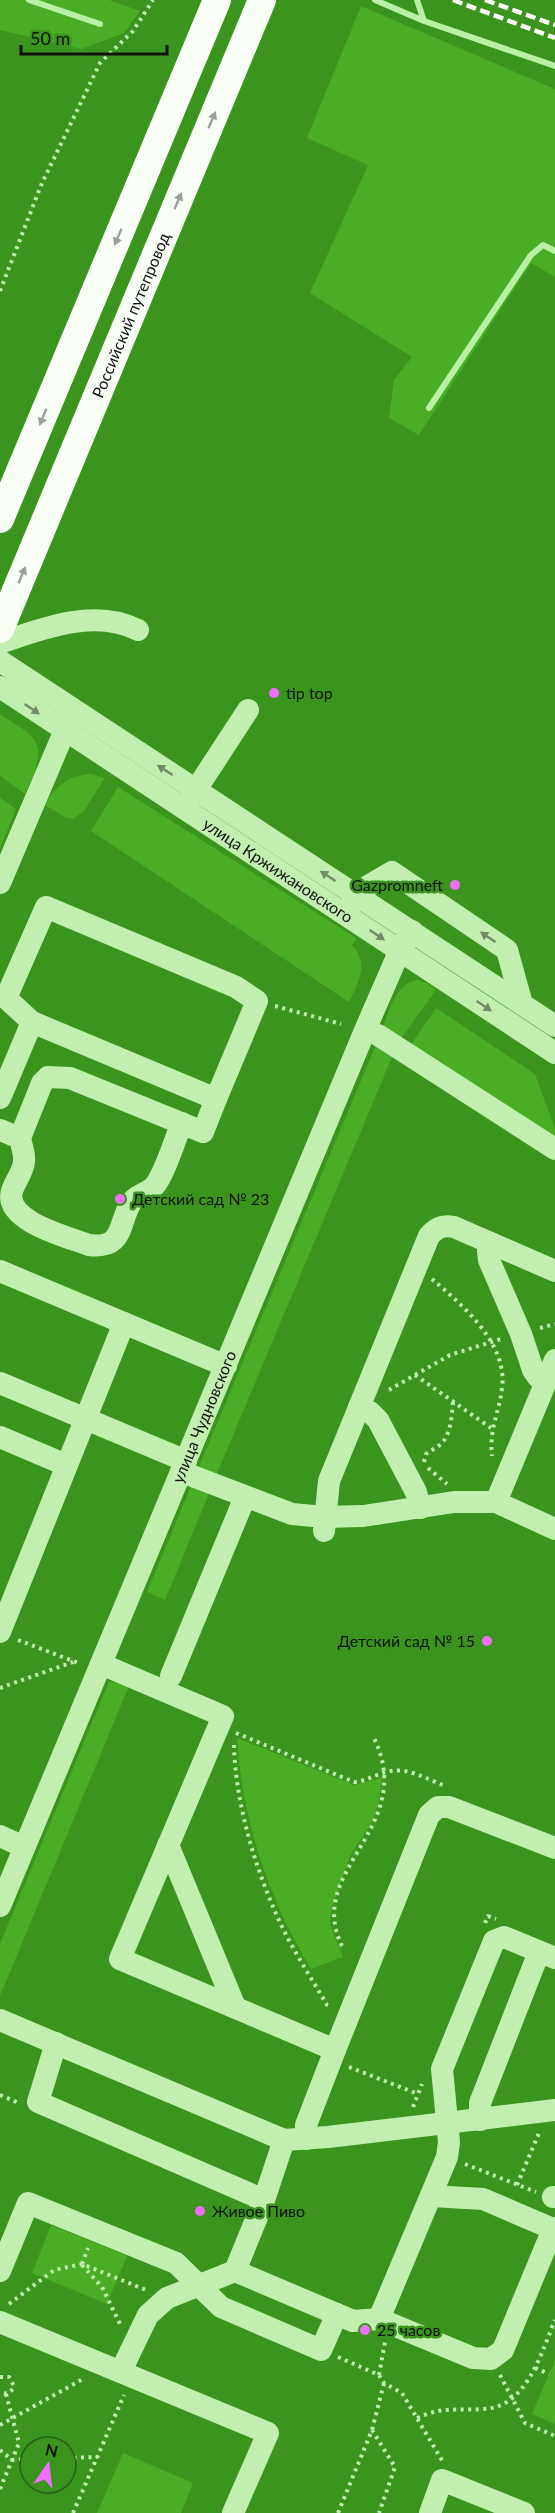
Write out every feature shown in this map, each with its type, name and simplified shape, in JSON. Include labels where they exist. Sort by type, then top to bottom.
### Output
[{"type":"main road","points":[[0,519],[217,0]]},
{"type":"main road","name":"Российский путепровод","points":[[0,629],[262,0]]},
{"type":"street","points":[[0,643],[42,629],[78,621],[110,620],[138,630]]},
{"type":"street","name":"улица Кржижановского","points":[[0,661],[71,721],[406,941],[555,1053]]},
{"type":"street","name":"улица Кржижановского","points":[[0,687],[71,721]]},
{"type":"street","points":[[190,799],[226,756],[248,710]]},
{"type":"street","points":[[0,883],[71,721]]},
{"type":"street","points":[[351,904],[368,886],[392,872],[507,950],[522,1004]]},
{"type":"street","points":[[182,1123],[155,1186],[131,1202],[118,1236],[110,1244],[89,1245],[24,1219],[15,1211],[11,1201],[12,1192],[25,1162],[10,1134],[48,1077],[70,1078],[182,1123],[203,1132],[257,1001],[236,987],[46,907],[6,998],[32,1022],[216,1099]]},
{"type":"street","name":"улица Кржижановского","points":[[406,941],[522,1004],[555,1026]]},
{"type":"street","name":"улица Чудновского","points":[[0,1906],[91,1664],[184,1467],[355,1054],[406,941]]},
{"type":"street","points":[[0,1098],[32,1022]]},
{"type":"street","points":[[378,1035],[555,1149]]},
{"type":"street","points":[[324,1524],[329,1481],[429,1236],[435,1229],[444,1225],[454,1227],[555,1271]]},
{"type":"street","points":[[491,1243],[488,1251],[489,1260],[521,1334],[533,1370],[546,1382]]},
{"type":"street","points":[[0,1271],[226,1366]]},
{"type":"street","points":[[5,1635],[6,1594],[66,1465],[124,1323]]},
{"type":"street","points":[[496,1502],[555,1360]]},
{"type":"street","points":[[0,1383],[85,1418],[245,1497],[324,1524],[454,1502],[496,1502],[555,1529]]},
{"type":"street","points":[[359,1407],[370,1412],[378,1420],[416,1492],[420,1508]]},
{"type":"street","points":[[0,1437],[66,1465]]},
{"type":"street","points":[[171,1676],[245,1497]]},
{"type":"street","points":[[91,1664],[228,1723],[168,1845],[120,1959],[235,2007],[333,2055]]},
{"type":"street","points":[[306,2139],[306,2125],[429,1815],[438,1807],[449,1807],[555,1848]]},
{"type":"street","points":[[0,1836],[24,1847]]},
{"type":"street","points":[[168,1845],[235,2007]]},
{"type":"street","points":[[384,2321],[447,2157],[449,2142],[442,2069],[494,1941],[504,1937],[547,1955],[480,2103],[480,2120]]},
{"type":"street","points":[[0,2020],[284,2140],[480,2120],[551,2110]]},
{"type":"street","points":[[56,2043],[38,2102],[264,2200]]},
{"type":"street","points":[[235,2271],[264,2200],[284,2140]]},
{"type":"street","points":[[120,2371],[147,2315],[167,2298],[235,2271],[353,2321],[384,2321],[473,2358],[491,2359],[503,2350],[554,2228],[483,2199],[432,2196]]},
{"type":"street","points":[[0,2271],[28,2203],[176,2263],[221,2307],[321,2350],[337,2314]]},
{"type":"street","points":[[0,2322],[267,2433],[233,2513]]},
{"type":"street","points":[[430,2513],[442,2480],[524,2513]]},
{"type":"path","points":[[0,291],[42,183],[100,63],[133,31],[153,0]]},
{"type":"path","points":[[257,1001],[340,1024]]},
{"type":"path","points":[[417,1266],[462,1305],[490,1341],[499,1360],[503,1376],[502,1391],[491,1428],[496,1502]]},
{"type":"path","points":[[359,1407],[450,1355],[490,1341],[555,1324]]},
{"type":"path","points":[[415,1375],[491,1428]]},
{"type":"path","points":[[453,1401],[452,1416],[445,1439],[440,1446],[426,1454],[423,1461],[425,1466],[444,1480],[454,1502]]},
{"type":"path","points":[[5,1635],[74,1661],[91,1664]]},
{"type":"path","points":[[0,1688],[74,1661]]},
{"type":"path","points":[[228,1723],[354,1782],[397,1770],[418,1775]]},
{"type":"path","points":[[228,1723],[248,1830],[274,1909],[327,2005],[350,2014]]},
{"type":"path","points":[[342,1947],[333,1923],[334,1908],[350,1864],[375,1824],[382,1807],[385,1789],[385,1772],[374,1738]]},
{"type":"path","points":[[333,2055],[418,2094]]},
{"type":"path","points":[[517,2185],[551,2110]]},
{"type":"path","points":[[447,2157],[549,2198],[554,2197]]},
{"type":"path","points":[[82,2264],[102,2287],[132,2348]]},
{"type":"path","points":[[0,2311],[54,2270],[82,2264],[167,2298]]},
{"type":"path","points":[[417,2418],[436,2409],[487,2409],[502,2405],[512,2398],[526,2384],[535,2368],[555,2320]]},
{"type":"path","points":[[379,2375],[384,2321]]},
{"type":"path","points":[[321,2350],[379,2375],[384,2383],[402,2393],[458,2485]]},
{"type":"path","points":[[491,2359],[525,2422],[555,2436]]},
{"type":"path","points":[[535,2368],[549,2374]]},
{"type":"path","points":[[0,2425],[120,2371]]},
{"type":"path","points":[[73,2513],[97,2457],[120,2371]]},
{"type":"path","points":[[0,2377],[9,2377],[14,2381],[12,2392],[6,2394],[0,2392]]},
{"type":"path","points":[[338,2513],[372,2430],[384,2383]]},
{"type":"path","points":[[0,2489],[19,2443],[6,2394]]},
{"type":"path","points":[[372,2430],[395,2467],[379,2513]]},
{"type":"path","points":[[0,2450],[12,2460],[18,2460]]},
{"type":"path","points":[[78,2458],[97,2457]]},
{"type":"green space","points":[[0,0],[109,0],[140,11],[124,33],[81,49],[0,30]]},
{"type":"green space","points":[[361,6],[555,89],[555,277],[531,263],[419,435],[389,418],[394,380],[412,357],[310,293],[368,165],[307,138]]},
{"type":"green space","points":[[0,714],[28,733],[37,746],[38,760],[25,794],[0,776]]},
{"type":"green space","points":[[91,774],[105,778],[83,812],[72,819],[45,805],[53,792],[69,779]]},
{"type":"green space","points":[[118,787],[356,938],[352,945],[360,959],[361,973],[349,1002],[91,831]]},
{"type":"green space","points":[[0,798],[16,809],[0,848]]},
{"type":"green space","points":[[416,980],[427,983],[436,990],[400,1040],[382,1029],[398,993]]},
{"type":"green space","points":[[436,1008],[535,1074],[555,1129],[555,1142],[410,1046]]},
{"type":"green space","points":[[378,1040],[395,1050],[216,1476],[198,1469]]},
{"type":"green space","points":[[192,1484],[210,1491],[165,1600],[147,1592]]},
{"type":"green space","points":[[109,1682],[120,1682],[129,1686],[0,1996],[0,1944]]},
{"type":"green space","points":[[237,1738],[354,1785],[382,1778],[378,1806],[372,1822],[351,1854],[332,1907],[330,1924],[343,1957],[311,1969],[282,1915],[270,1887],[252,1829],[240,1769]]},
{"type":"green space","points":[[51,2225],[127,2256],[107,2304],[32,2273]]},
{"type":"green space","points":[[555,2360],[555,2424],[532,2414]]},
{"type":"green space","points":[[123,2453],[193,2483],[181,2513],[97,2513]]},
{"type":"waterway","points":[[29,0],[100,24]]},
{"type":"waterway","points":[[375,0],[424,21]]},
{"type":"waterway","points":[[417,0],[424,21],[555,66]]},
{"type":"waterway","points":[[429,408],[531,255],[543,245],[555,251]]},
{"type":"railway","points":[[453,0],[555,38]]},
{"type":"railway","points":[[485,0],[555,25]]},
{"type":"place","name":"tip top","points":[[274,693]]},
{"type":"place","name":"Gazpromneft","points":[[455,885]]},
{"type":"place","name":"Детский сад № 23","points":[[120,1199]]},
{"type":"place","name":"Детский сад № 15","points":[[487,1641]]},
{"type":"place","name":"Живое Пиво","points":[[200,2211]]},
{"type":"place","name":"25 часов","points":[[365,2330]]}]
